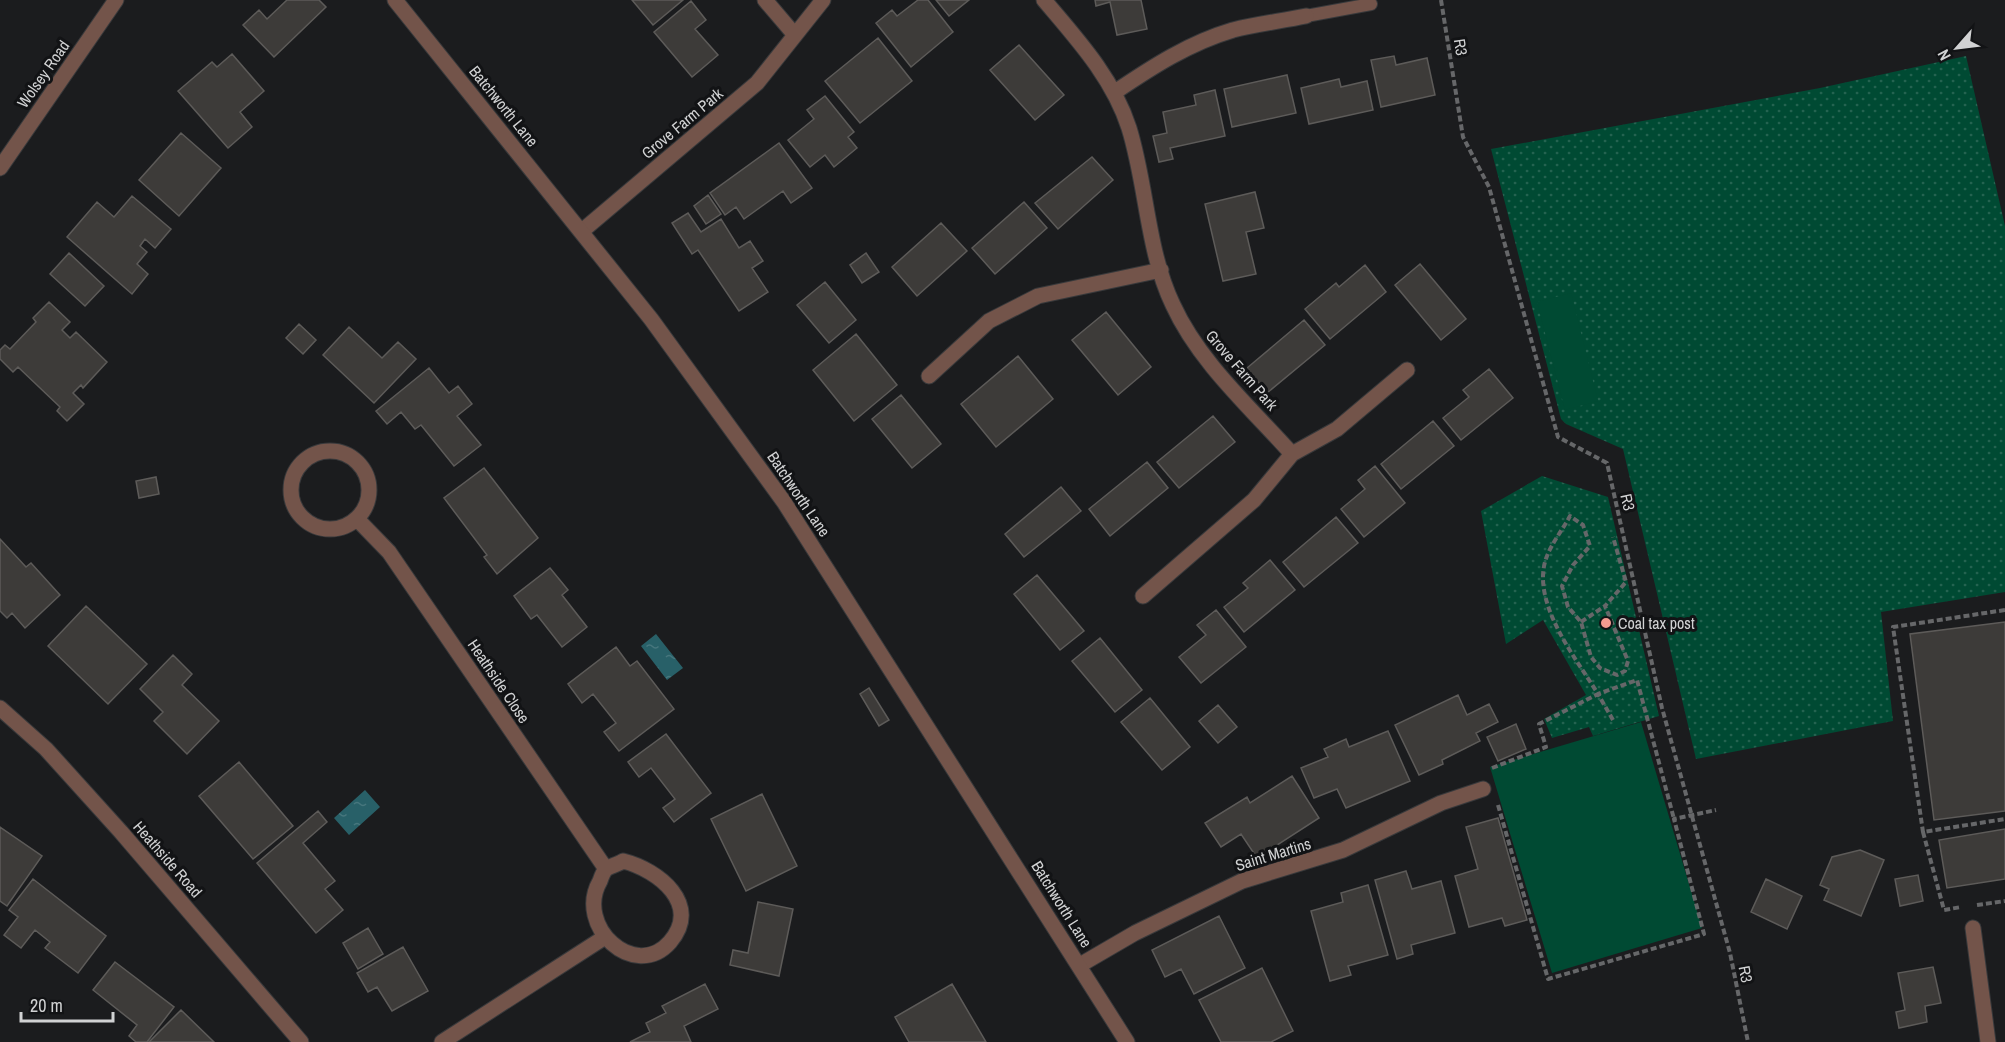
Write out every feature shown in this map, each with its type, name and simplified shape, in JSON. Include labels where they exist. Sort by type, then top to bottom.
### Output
[{"type":"street","name":"Wolsey Road","points":[[0,168],[116,0]]},
{"type":"street","name":"Batchworth Lane","points":[[395,0],[582,231],[685,364],[784,502],[1127,1042]]},
{"type":"street","points":[[765,0],[794,34]]},
{"type":"street","name":"Grove Farm Park","points":[[582,231],[757,83],[776,62],[794,34],[823,0]]},
{"type":"street","name":"Grove Farm Park","points":[[1044,0],[1086,49],[1115,92],[1129,128],[1161,270],[1172,304],[1197,346],[1292,454]]},
{"type":"street","points":[[1115,92],[1176,53],[1202,41],[1234,30],[1306,16]]},
{"type":"street","points":[[929,376],[989,321],[1038,296],[1161,270]]},
{"type":"street","points":[[1143,596],[1254,500],[1292,454],[1337,429],[1407,370]]},
{"type":"street","points":[[332,451],[346,454],[359,463],[367,476],[369,491],[366,506],[357,519],[344,527],[329,529],[314,525],[302,517],[294,504],[291,489],[295,474],[304,461],[317,453],[332,451]]},
{"type":"street","name":"Heathside Close","points":[[357,519],[389,552],[606,869]]},
{"type":"street","name":"Heathside Road","points":[[0,708],[46,749],[114,823],[301,1042]]},
{"type":"street","name":"Saint Martins","points":[[1080,965],[1135,933],[1242,881],[1343,850],[1441,802],[1483,789]]},
{"type":"street","points":[[623,861],[643,866],[664,880],[678,900],[681,918],[676,935],[665,948],[649,954],[629,953],[616,948],[605,937],[596,923],[593,904],[597,886],[606,869],[623,861]]},
{"type":"street","points":[[1973,928],[1988,1042]]},
{"type":"street","points":[[442,1042],[605,937]]},
{"type":"lane","points":[[1306,16],[1371,4]]},
{"type":"path","name":"R3","points":[[1441,0],[1463,137],[1490,187],[1558,436],[1607,463],[1662,708],[1730,953],[1748,1042]]},
{"type":"path","points":[[1605,606],[1628,661],[1625,671],[1617,675],[1600,668],[1591,657],[1581,622],[1568,607],[1562,586],[1573,565],[1590,546],[1583,525],[1570,516],[1546,558],[1543,595],[1559,631],[1613,720]]},
{"type":"path","points":[[1581,622],[1605,606],[1626,582],[1613,537]]},
{"type":"path","points":[[2005,610],[1893,627],[1923,832],[1944,910],[2005,901]]},
{"type":"path","points":[[1488,769],[1546,747],[1539,724],[1598,694],[1637,680],[1704,934],[1548,980],[1498,802]]},
{"type":"path","points":[[1674,819],[1716,810]]},
{"type":"path","points":[[1923,832],[2005,819]]},
{"type":"green space","points":[[1966,56],[2005,226],[2005,592],[1881,612],[1893,721],[1696,759],[1623,449],[1566,424],[1561,419],[1491,149],[1820,88]]},
{"type":"green space","points":[[1571,293],[1598,401],[1565,410],[1537,302]]},
{"type":"green space","points":[[1542,476],[1608,497],[1659,716],[1593,736],[1589,727],[1552,738],[1544,719],[1586,695],[1543,620],[1506,644],[1481,511]]},
{"type":"green space","points":[[1641,722],[1702,928],[1552,973],[1490,767]]},
{"type":"water","points":[[656,634],[683,668],[667,680],[641,646]]},
{"type":"water","points":[[365,790],[380,807],[349,835],[334,818]]},
{"type":"building","points":[[287,0],[319,0],[326,7],[274,57],[243,25],[259,10],[267,19]]},
{"type":"building","points":[[632,0],[683,0],[653,25]]},
{"type":"building","points":[[918,0],[928,0],[953,32],[911,67],[876,23],[892,10],[897,16]]},
{"type":"building","points":[[936,0],[969,0],[949,16]]},
{"type":"building","points":[[1095,0],[1141,0],[1147,29],[1117,35],[1110,2],[1096,6]]},
{"type":"building","points":[[691,1],[706,20],[695,29],[718,55],[692,77],[654,32]]},
{"type":"building","points":[[878,38],[912,81],[860,123],[825,81]]},
{"type":"building","points":[[1019,45],[1064,95],[1035,120],[990,70]]},
{"type":"building","points":[[232,54],[264,91],[240,112],[252,127],[228,148],[178,91],[212,62],[217,67]]},
{"type":"building","points":[[1394,56],[1396,65],[1427,58],[1435,95],[1381,107],[1371,60]]},
{"type":"building","points":[[1287,75],[1296,113],[1232,127],[1224,89]]},
{"type":"building","points":[[1339,79],[1341,87],[1367,81],[1373,110],[1309,124],[1301,88]]},
{"type":"building","points":[[1215,90],[1225,136],[1170,148],[1173,159],[1159,162],[1153,136],[1167,133],[1163,112],[1196,105],[1194,95]]},
{"type":"building","points":[[825,96],[854,132],[848,137],[857,148],[834,167],[825,155],[810,167],[788,140],[814,119],[807,110]]},
{"type":"building","points":[[181,133],[221,168],[179,216],[139,180]]},
{"type":"building","points":[[779,143],[812,188],[791,203],[783,191],[744,219],[736,207],[725,215],[710,193]]},
{"type":"building","points":[[1092,157],[1113,180],[1058,229],[1035,203]]},
{"type":"building","points":[[1255,192],[1264,228],[1246,232],[1256,274],[1223,281],[1205,204]]},
{"type":"building","points":[[708,195],[721,214],[706,224],[694,206]]},
{"type":"building","points":[[132,196],[171,229],[155,248],[145,239],[140,246],[147,252],[137,264],[148,274],[132,294],[67,237],[97,202],[114,217]]},
{"type":"building","points":[[1024,202],[1047,228],[995,274],[972,248]]},
{"type":"building","points":[[688,213],[701,232],[721,219],[739,248],[750,241],[763,261],[752,268],[768,292],[739,311],[698,250],[692,254],[672,223]]},
{"type":"building","points":[[941,223],[967,251],[917,296],[892,267]]},
{"type":"building","points":[[69,253],[104,286],[85,306],[50,274]]},
{"type":"building","points":[[866,253],[879,272],[862,283],[850,265]]},
{"type":"building","points":[[1420,264],[1466,319],[1441,340],[1395,285]]},
{"type":"building","points":[[1365,265],[1386,292],[1330,339],[1305,309],[1336,283],[1339,287]]},
{"type":"building","points":[[825,282],[856,320],[829,343],[797,305]]},
{"type":"building","points":[[49,302],[70,322],[62,330],[70,338],[76,332],[107,362],[83,388],[81,385],[73,393],[84,404],[67,421],[57,411],[60,407],[18,367],[13,372],[0,359],[0,350],[5,345],[10,349],[36,322],[33,318]]},
{"type":"building","points":[[1106,312],[1151,367],[1118,395],[1072,340]]},
{"type":"building","points":[[1304,320],[1325,345],[1267,393],[1247,368]]},
{"type":"building","points":[[299,324],[316,340],[303,354],[286,338]]},
{"type":"building","points":[[349,327],[382,358],[398,342],[416,359],[374,403],[323,355]]},
{"type":"building","points":[[856,334],[897,385],[854,421],[813,370]]},
{"type":"building","points":[[1018,356],[1053,399],[996,447],[961,404]]},
{"type":"building","points":[[429,368],[449,393],[458,386],[472,404],[457,416],[481,445],[454,466],[421,425],[415,429],[401,412],[387,424],[376,411]]},
{"type":"building","points":[[1489,369],[1513,398],[1461,440],[1443,418],[1469,397],[1463,390]]},
{"type":"building","points":[[901,395],[941,444],[912,468],[872,419]]},
{"type":"building","points":[[1213,416],[1235,442],[1179,488],[1157,462]]},
{"type":"building","points":[[1433,421],[1454,446],[1401,489],[1381,464]]},
{"type":"building","points":[[1147,462],[1168,488],[1110,536],[1089,509]]},
{"type":"building","points":[[1375,466],[1405,503],[1364,537],[1341,509],[1365,489],[1358,480]]},
{"type":"building","points":[[484,468],[538,538],[497,574],[484,557],[487,555],[444,498]]},
{"type":"building","points":[[156,477],[159,494],[139,498],[136,481]]},
{"type":"building","points":[[1061,487],[1081,511],[1024,557],[1005,534]]},
{"type":"building","points":[[1336,517],[1358,543],[1304,587],[1283,562]]},
{"type":"building","points":[[0,539],[26,567],[31,563],[60,595],[25,628],[12,613],[7,618],[0,611]]},
{"type":"building","points":[[1270,560],[1295,590],[1244,632],[1224,607],[1248,588],[1243,583]]},
{"type":"building","points":[[550,568],[568,590],[562,595],[587,627],[562,647],[537,615],[531,619],[514,596]]},
{"type":"building","points":[[1037,575],[1084,631],[1060,650],[1014,594]]},
{"type":"building","points":[[86,606],[147,664],[108,704],[48,646]]},
{"type":"building","points":[[1216,610],[1246,647],[1201,683],[1179,657],[1206,635],[1197,625]]},
{"type":"building","points":[[2005,622],[2005,811],[1934,820],[1910,634]]},
{"type":"building","points":[[1100,638],[1142,690],[1115,712],[1072,661]]},
{"type":"building","points":[[616,647],[630,666],[637,661],[674,709],[619,751],[604,732],[616,723],[593,694],[582,703],[568,684]]},
{"type":"building","points":[[173,655],[192,674],[182,685],[219,721],[187,754],[154,721],[163,712],[140,689]]},
{"type":"building","points":[[869,688],[889,720],[879,726],[860,694]]},
{"type":"building","points":[[1458,695],[1467,715],[1489,704],[1498,722],[1476,733],[1480,741],[1442,760],[1443,764],[1419,775],[1395,725]]},
{"type":"building","points":[[1150,698],[1190,747],[1162,770],[1121,722]]},
{"type":"building","points":[[1218,705],[1237,727],[1218,743],[1199,721]]},
{"type":"building","points":[[1516,724],[1526,749],[1498,761],[1487,737]]},
{"type":"building","points":[[1388,731],[1410,781],[1346,808],[1337,789],[1314,798],[1301,768],[1328,757],[1324,749],[1346,739],[1349,747]]},
{"type":"building","points":[[666,734],[711,793],[674,822],[663,808],[675,799],[651,768],[639,777],[628,762]]},
{"type":"building","points":[[239,762],[293,826],[253,859],[199,796]]},
{"type":"building","points":[[1292,776],[1319,818],[1257,858],[1241,834],[1221,847],[1205,823],[1247,797],[1250,803]]},
{"type":"building","points":[[762,794],[797,866],[746,891],[711,819]]},
{"type":"building","points":[[318,811],[327,822],[303,843],[335,881],[325,889],[343,910],[316,933],[257,863]]},
{"type":"building","points":[[1498,818],[1527,920],[1505,926],[1502,918],[1469,927],[1455,876],[1478,869],[1466,827]]},
{"type":"building","points":[[0,827],[42,856],[7,906],[0,901]]},
{"type":"building","points":[[2005,829],[2005,879],[1947,888],[1939,840]]},
{"type":"building","points":[[1860,850],[1884,860],[1861,916],[1824,900],[1829,889],[1820,885],[1832,857]]},
{"type":"building","points":[[1406,871],[1412,889],[1441,881],[1455,933],[1411,945],[1413,954],[1397,959],[1375,880]]},
{"type":"building","points":[[1918,875],[1923,901],[1900,906],[1895,879]]},
{"type":"building","points":[[33,879],[106,936],[78,973],[45,948],[50,942],[35,930],[21,948],[4,935],[18,917],[9,910]]},
{"type":"building","points":[[1766,879],[1802,896],[1787,929],[1751,912]]},
{"type":"building","points":[[1368,885],[1388,955],[1348,966],[1351,975],[1330,981],[1311,911],[1343,902],[1341,893]]},
{"type":"building","points":[[758,902],[793,909],[779,976],[730,965],[733,950],[748,953]]},
{"type":"building","points":[[1219,916],[1245,968],[1194,994],[1181,969],[1165,977],[1152,950]]},
{"type":"building","points":[[368,928],[383,954],[358,969],[343,943]]},
{"type":"building","points":[[403,947],[428,991],[392,1011],[377,987],[368,992],[357,973]]},
{"type":"building","points":[[115,962],[174,1007],[147,1042],[136,1042],[129,1036],[137,1025],[93,990]]},
{"type":"building","points":[[1933,967],[1941,1003],[1925,1006],[1927,1022],[1899,1028],[1896,1012],[1905,1010],[1898,973]]},
{"type":"building","points":[[1262,968],[1293,1031],[1271,1042],[1221,1042],[1199,1000]]},
{"type":"building","points":[[705,984],[718,1009],[684,1026],[691,1042],[630,1042],[650,1032],[646,1023],[666,1013],[662,1006]]},
{"type":"building","points":[[952,984],[986,1042],[909,1042],[895,1017]]},
{"type":"building","points":[[181,1010],[214,1042],[149,1042]]},
{"type":"place","name":"Coal tax post","points":[[1606,623]]}]
